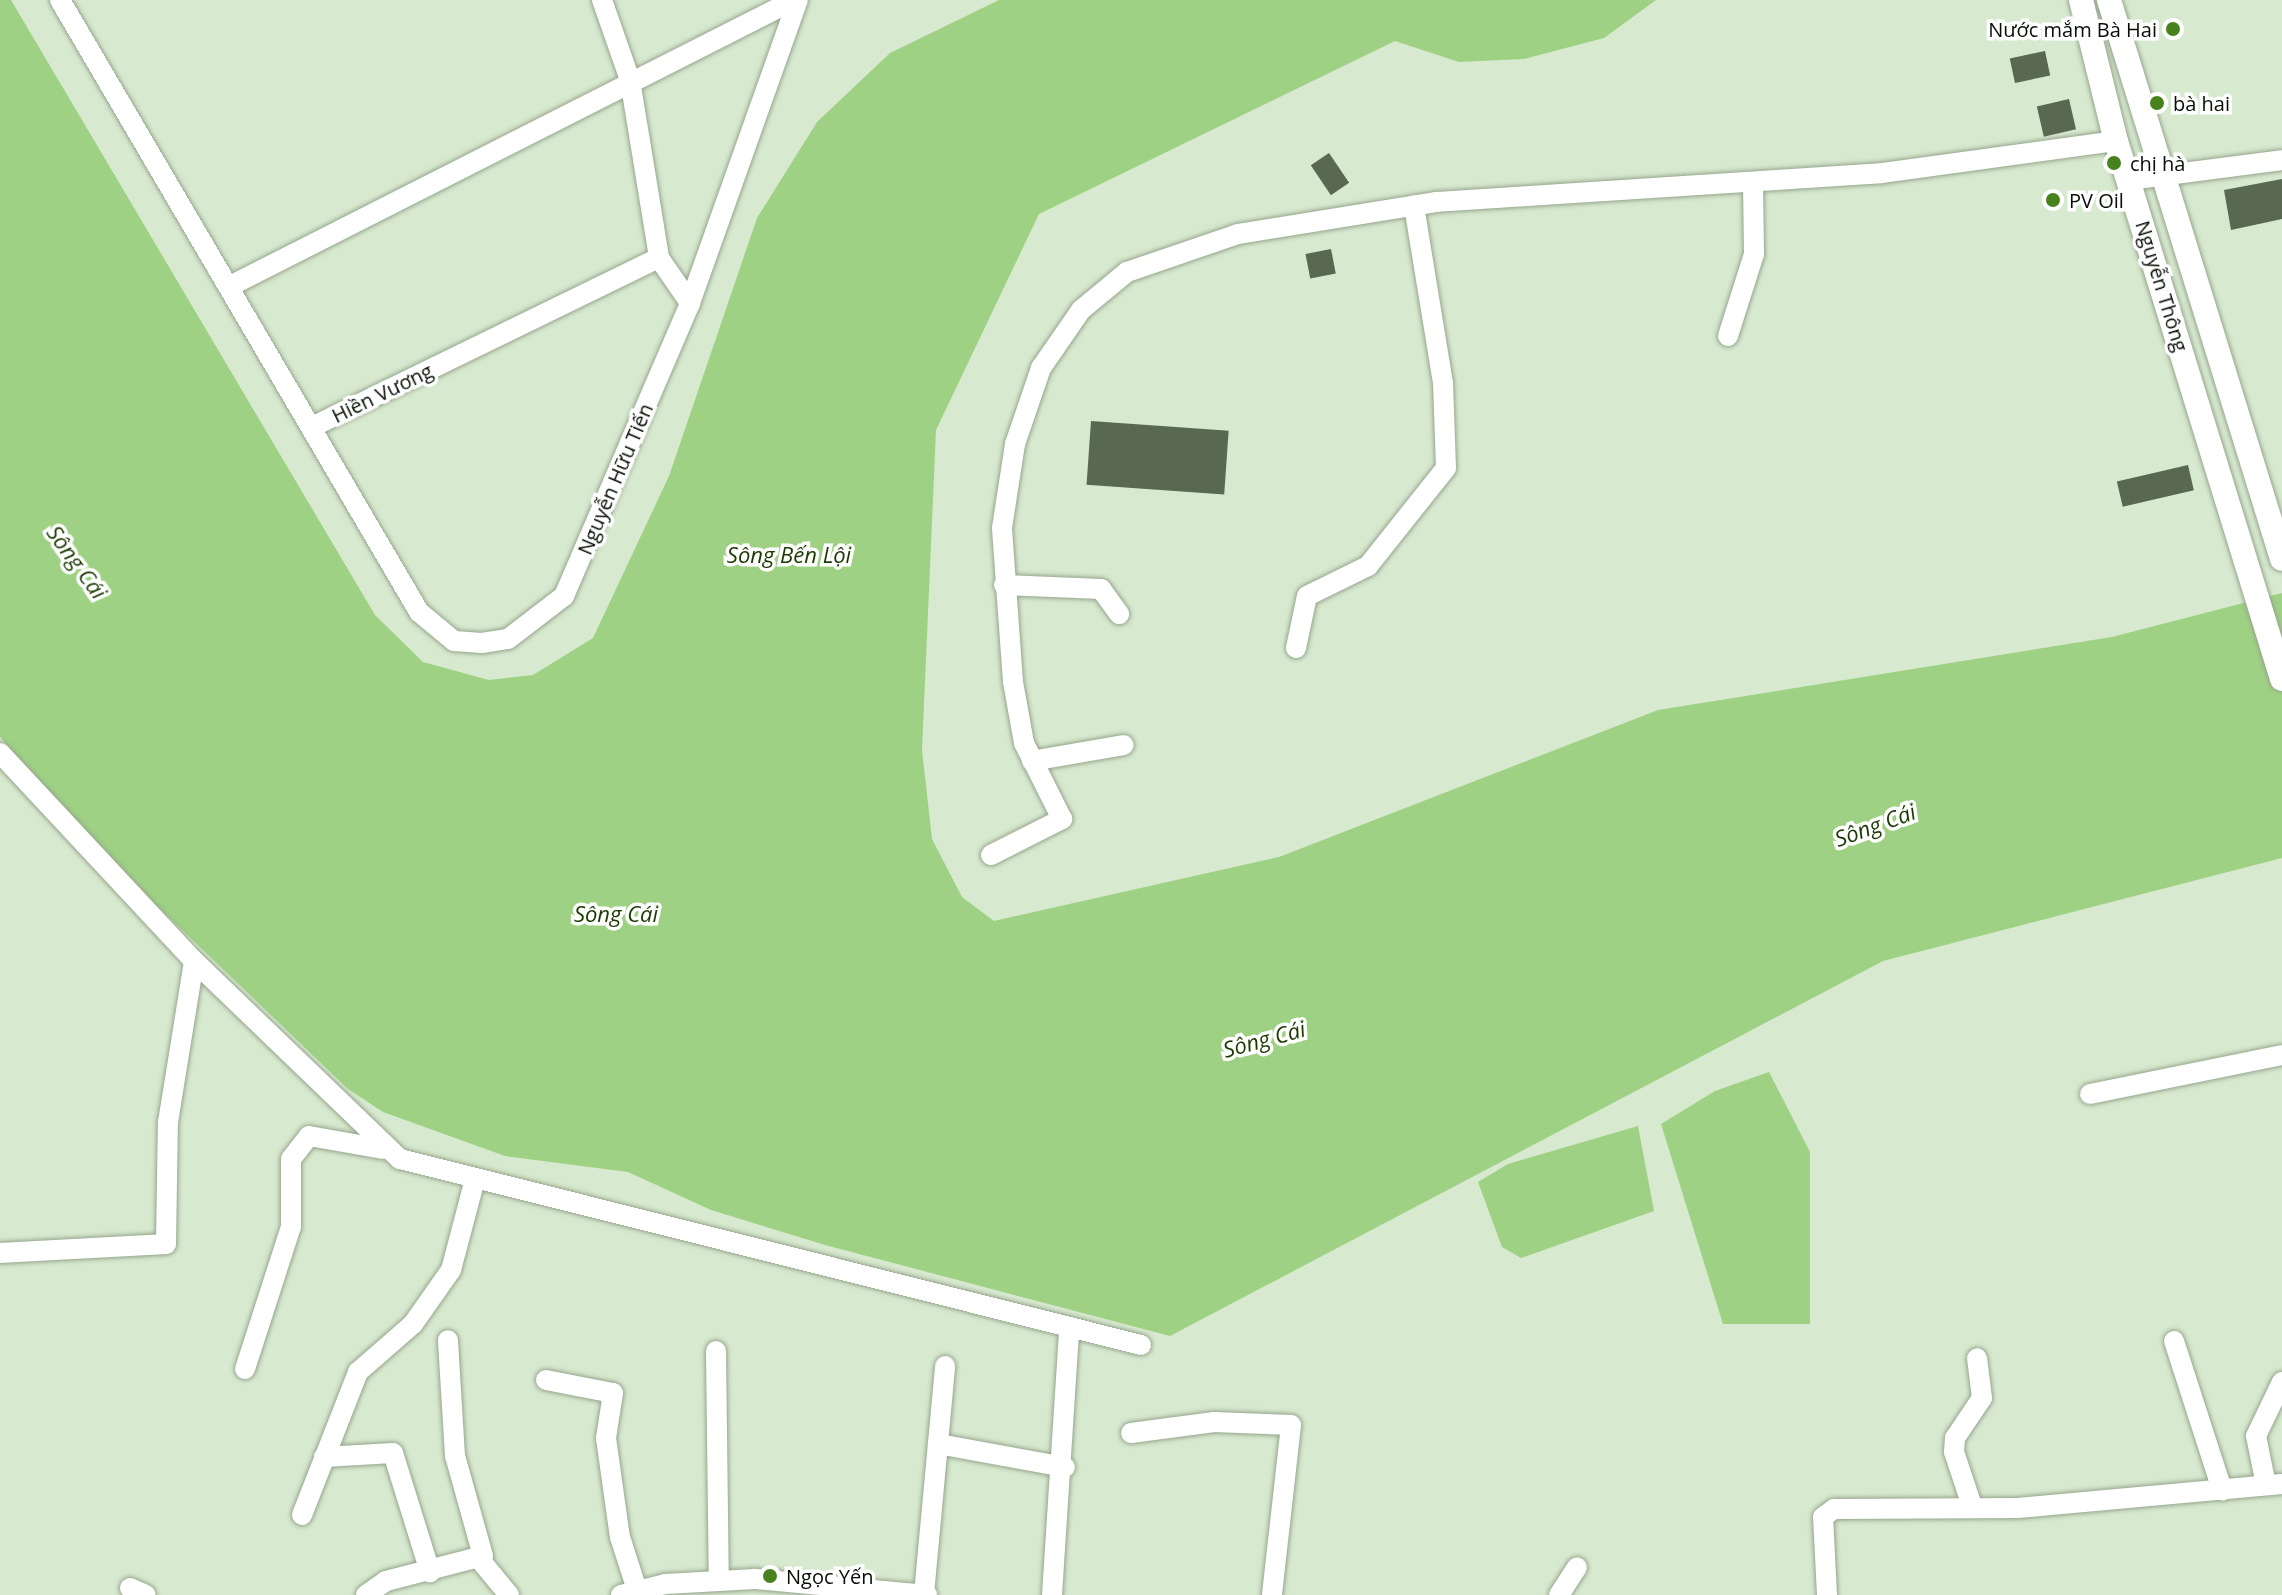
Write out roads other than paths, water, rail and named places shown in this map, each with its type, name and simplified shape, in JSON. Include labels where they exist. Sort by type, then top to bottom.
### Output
[{"type":"main road","name":"Nguyễn Thông","points":[[2081,0],[2116,141],[2282,679]]},
{"type":"main road","name":"Nguyễn Thông","points":[[2114,1],[2158,171],[2282,559]]},
{"type":"street","name":"Hiền Vương","points":[[60,0],[312,427],[659,258]]},
{"type":"street","points":[[602,0],[630,80],[659,258],[690,303]]},
{"type":"street","points":[[230,286],[630,80],[796,0]]},
{"type":"street","name":"Nguyễn Hữu Tiến","points":[[312,427],[438,633],[454,641],[508,639],[564,596],[690,303],[796,0]]},
{"type":"street","points":[[991,855],[1062,819],[1032,761],[1020,729],[1004,585],[1004,510],[1020,421],[1041,368],[1095,298],[1139,267],[1238,234],[1414,205],[1538,191],[1753,184],[2116,141]]},
{"type":"street","points":[[2129,180],[2158,171],[2282,160]]},
{"type":"street","points":[[1728,336],[1754,254],[1753,184]]},
{"type":"street","points":[[1296,648],[1307,596],[1368,566],[1446,468],[1443,383],[1414,205]]},
{"type":"street","points":[[1004,585],[1101,589],[1119,614]]},
{"type":"street","points":[[1032,761],[1124,745]]},
{"type":"street","points":[[0,753],[194,961],[383,1149]]},
{"type":"street","points":[[0,1253],[166,1244],[168,1122],[194,961]]},
{"type":"street","points":[[2090,1094],[2282,1055]]},
{"type":"street","points":[[245,1369],[289,1234],[291,1159],[301,1142],[320,1135],[383,1149],[475,1179],[1069,1330],[1141,1345]]},
{"type":"street","points":[[302,1515],[358,1372],[413,1324],[451,1270],[475,1179]]},
{"type":"street","points":[[1052,1595],[1065,1467],[1069,1330]]},
{"type":"street","points":[[448,1340],[455,1456],[481,1561],[509,1595]]},
{"type":"street","points":[[2174,1341],[2222,1490]]},
{"type":"street","points":[[716,1351],[719,1581]]},
{"type":"street","points":[[1971,1503],[1954,1452],[1955,1438],[1982,1398],[1977,1358]]},
{"type":"street","points":[[546,1380],[613,1393],[606,1438],[629,1592],[719,1581],[917,1594],[938,1444],[945,1366]]},
{"type":"street","points":[[1827,1595],[1827,1512],[1971,1503],[2018,1508],[2274,1485],[2256,1436],[2282,1382]]},
{"type":"street","points":[[1131,1433],[1214,1422],[1291,1425],[1272,1595]]},
{"type":"street","points":[[938,1444],[1065,1467]]},
{"type":"street","points":[[324,1457],[393,1453],[430,1572]]},
{"type":"street","points":[[366,1595],[386,1581],[481,1561]]},
{"type":"street","points":[[1559,1595],[1577,1567]]},
{"type":"water","name":"Sông Cái","points":[[0,0],[11,0],[375,615],[423,662],[489,680],[533,675],[593,638],[669,476],[757,218],[817,122],[890,53],[999,0],[1656,0],[1604,38],[1524,59],[1459,62],[1395,41],[1039,214],[936,430],[922,750],[932,839],[962,897],[994,921],[1279,857],[1658,710],[2112,637],[2282,593],[2282,858],[1883,961],[1170,1336],[825,1245],[711,1210],[628,1172],[505,1156],[383,1112],[348,1089],[84,836],[0,737]]},
{"type":"water","points":[[1769,1072],[1810,1152],[1810,1324],[1723,1324],[1661,1124],[1715,1091]]},
{"type":"water","points":[[1638,1126],[1654,1211],[1521,1258],[1502,1247],[1478,1182],[1508,1164]]},
{"type":"place","name":"Nước mắm Bà Hai","points":[[2173,29]]},
{"type":"place","name":"bà hai","points":[[2157,103]]},
{"type":"place","name":"chị hà","points":[[2114,163]]},
{"type":"place","name":"PV Oil","points":[[2053,200]]},
{"type":"place","name":"Ngọc Yến","points":[[770,1576]]},
{"type":"water label","name":"Sông Bến Lội","points":[[789,555]]}]
